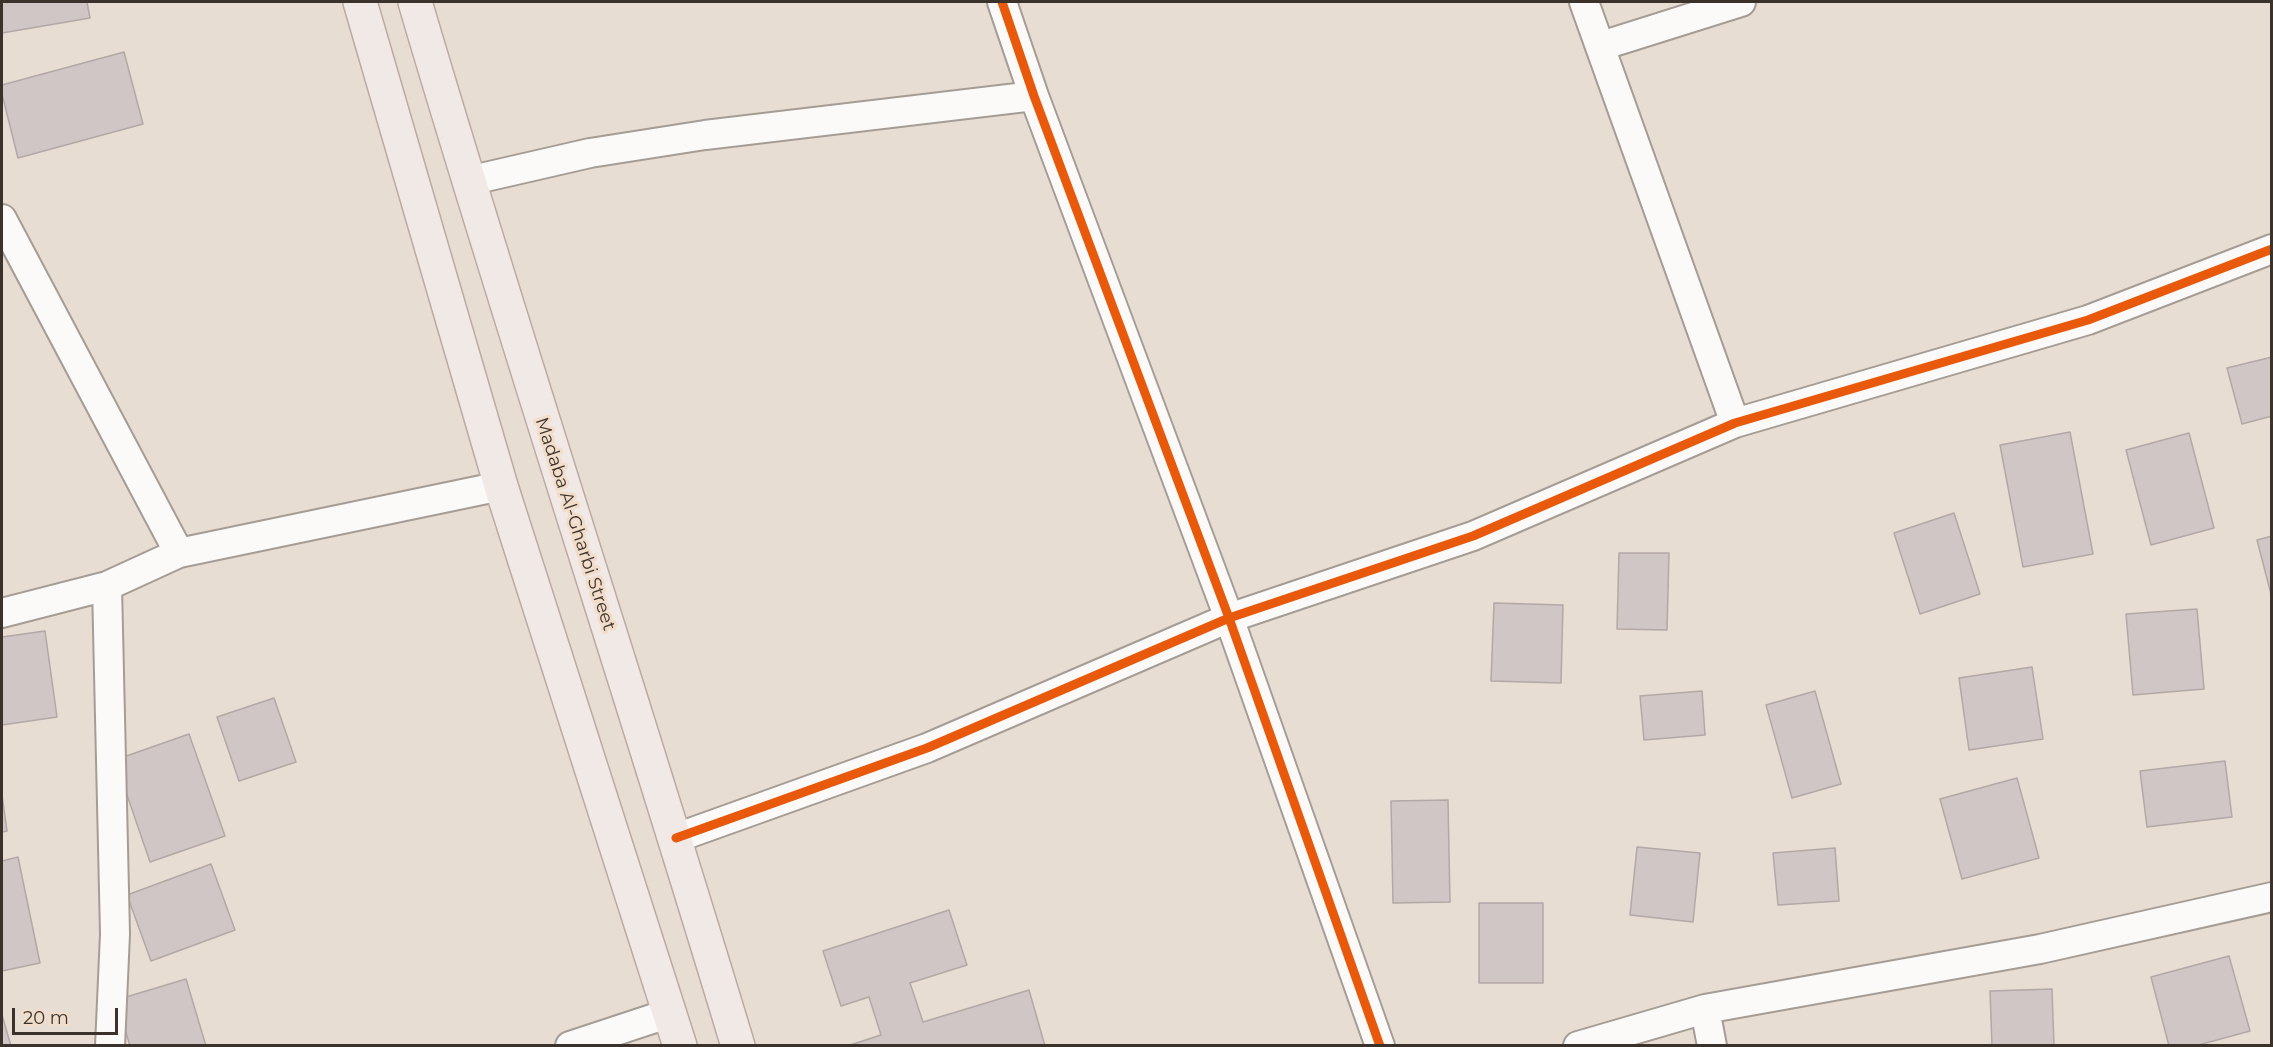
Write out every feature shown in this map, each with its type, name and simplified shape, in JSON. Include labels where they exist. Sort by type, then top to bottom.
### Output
[{"type":"main road","points":[[360,2],[501,486],[680,1046]]},
{"type":"main road","name":"Madaba Al-Gharbi Street","points":[[416,2],[468,181],[676,838],[738,1046]]},
{"type":"street","points":[[1002,2],[1034,96],[1230,618],[1380,1046]]},
{"type":"street","points":[[1584,2],[1735,423]]},
{"type":"street","points":[[1601,46],[1741,2]]},
{"type":"street","points":[[468,181],[590,153],[705,135],[1034,96]]},
{"type":"street","points":[[2,219],[178,553]]},
{"type":"street","points":[[676,838],[927,748],[1230,618],[1473,536],[1735,423],[2088,320],[2271,249]]},
{"type":"street","points":[[2,613],[107,586],[178,553],[501,486]]},
{"type":"street","points":[[107,586],[114,934],[110,1046]]},
{"type":"street","points":[[1578,1046],[1705,1009],[2040,949],[2271,897]]},
{"type":"street","points":[[1705,1009],[1712,1046]]},
{"type":"street","points":[[570,1046],[670,1013]]},
{"type":"building","points":[[2,2],[87,2],[90,18],[2,33]]},
{"type":"building","points":[[124,52],[143,124],[18,158],[2,94],[2,85]]},
{"type":"building","points":[[2272,357],[2272,416],[2242,424],[2227,368]]},
{"type":"building","points":[[2070,432],[2093,554],[2023,567],[2000,445]]},
{"type":"building","points":[[2189,433],[2214,528],[2151,545],[2126,450]]},
{"type":"building","points":[[1954,513],[1980,594],[1920,614],[1894,533]]},
{"type":"building","points":[[2272,536],[2272,598],[2257,540]]},
{"type":"building","points":[[1619,553],[1669,553],[1667,630],[1617,629]]},
{"type":"building","points":[[1494,603],[1563,605],[1561,683],[1491,681]]},
{"type":"building","points":[[2197,609],[2204,689],[2133,695],[2126,614]]},
{"type":"building","points":[[45,631],[57,717],[2,725],[2,637]]},
{"type":"building","points":[[2032,667],[2043,739],[1969,750],[1959,678]]},
{"type":"building","points":[[1702,691],[1705,735],[1644,740],[1640,696]]},
{"type":"building","points":[[1815,691],[1841,784],[1792,798],[1766,705]]},
{"type":"building","points":[[274,698],[296,762],[239,781],[217,717]]},
{"type":"building","points":[[189,734],[225,836],[150,862],[115,760]]},
{"type":"building","points":[[2225,761],[2232,817],[2147,827],[2140,771]]},
{"type":"building","points":[[2017,778],[2039,858],[1962,879],[1940,799]]},
{"type":"building","points":[[2,795],[7,831],[2,832]]},
{"type":"building","points":[[1448,800],[1450,902],[1393,903],[1391,801]]},
{"type":"building","points":[[1637,847],[1700,853],[1693,922],[1630,915]]},
{"type":"building","points":[[1835,848],[1839,901],[1778,905],[1773,853]]},
{"type":"building","points":[[18,857],[40,963],[2,971],[2,861]]},
{"type":"building","points":[[211,864],[235,930],[151,961],[127,895]]},
{"type":"building","points":[[1479,903],[1543,903],[1543,983],[1479,983]]},
{"type":"building","points":[[949,910],[967,965],[910,983],[923,1022],[1029,990],[1045,1046],[847,1046],[881,1035],[869,997],[841,1006],[823,951]]},
{"type":"building","points":[[2229,956],[2250,1031],[2195,1046],[2169,1046],[2151,977]]},
{"type":"building","points":[[186,979],[206,1046],[130,1046],[116,1000]]},
{"type":"building","points":[[2052,989],[2054,1046],[1992,1046],[1990,991]]},
{"type":"building","points":[[2,1015],[11,1046],[2,1046]]},
{"type":"cycle path","points":[[1002,2],[1034,96],[1229,618],[1380,1046]]},
{"type":"cycle path","points":[[676,838],[927,748],[1229,618],[1473,536],[1735,423],[2088,320],[2272,249]]}]
